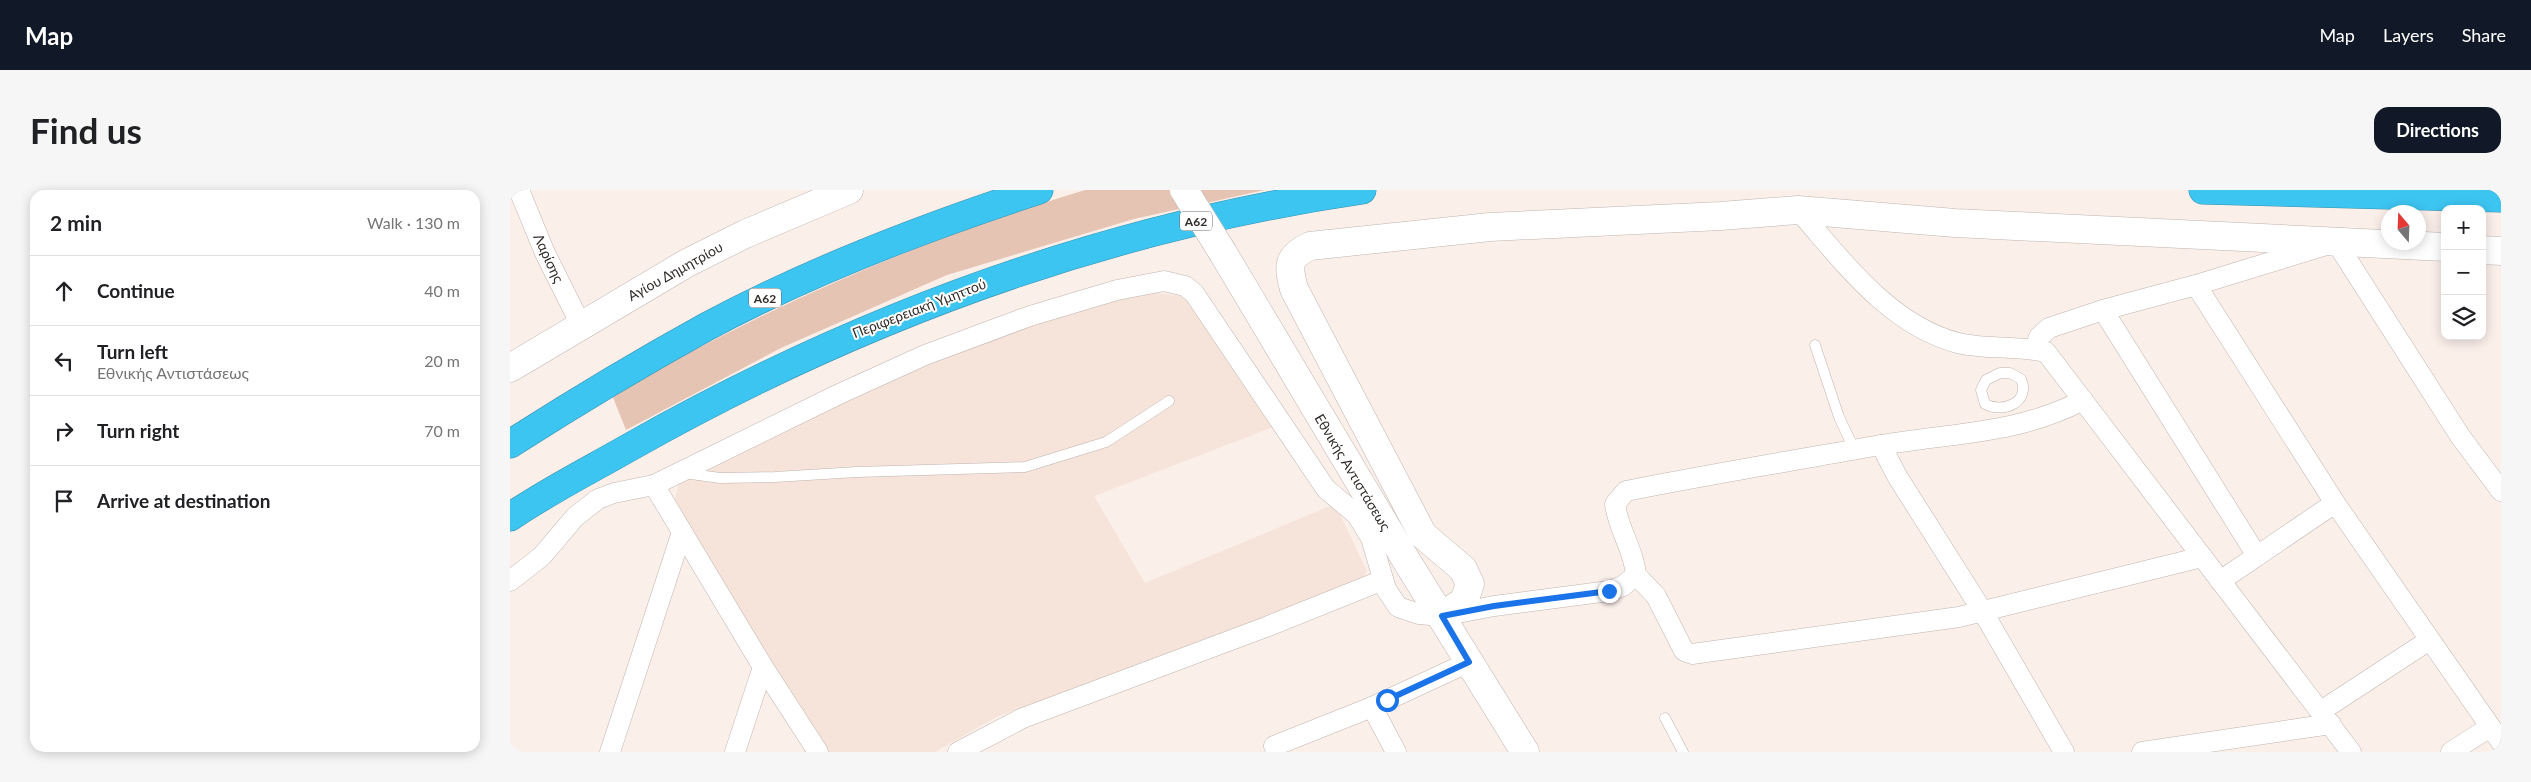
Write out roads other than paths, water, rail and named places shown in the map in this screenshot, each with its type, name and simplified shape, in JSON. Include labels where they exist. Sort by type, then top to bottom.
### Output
[{"type":"highway","name":"Α62","points":[[510,444],[602,386],[706,327],[769,296],[857,256],[943,222],[1039,190]]},
{"type":"highway","name":"Περιφερειακή Υμηττού","points":[[510,517],[694,411],[769,373],[845,338],[987,282],[1052,260],[1185,224],[1252,208],[1362,190]]},
{"type":"highway","points":[[2203,190],[2501,198]]},
{"type":"highway","points":[[2434,196],[2501,206]]},
{"type":"highway","points":[[510,534],[621,453]]},
{"type":"street","name":"Λαρίσης","points":[[519,190],[545,253],[581,325]]},
{"type":"street","name":"Αγίου Δημητρίου","points":[[510,368],[672,271],[731,241],[848,190]]},
{"type":"street","name":"Εθνικής Αντιστάσεως","points":[[1184,190],[1406,560],[1525,752]]},
{"type":"street","points":[[1798,210],[1866,286],[1906,318],[1932,333],[1957,342],[1987,348],[2035,349],[2046,352],[2351,752]]},
{"type":"street","points":[[1442,616],[1464,601],[1470,584],[1463,569],[1423,534],[1294,289],[1290,276],[1290,261],[1297,252],[1310,246],[1329,242],[1490,226],[1721,216],[1798,210],[1955,223],[2441,248]]},
{"type":"street","points":[[2035,349],[2039,337],[2048,328],[2103,310],[2196,285],[2336,242]]},
{"type":"street","points":[[2336,242],[2460,436],[2501,491]]},
{"type":"street","points":[[2486,250],[2501,250]]},
{"type":"street","points":[[510,581],[542,556],[575,517],[592,503],[614,493],[654,484],[836,394],[934,352],[1030,316],[1083,300],[1155,283],[1174,282],[1185,286],[1202,305],[1326,489],[1357,515],[1371,538],[1383,580],[1390,597],[1398,607],[1419,614],[1442,616],[1494,606],[1609,591],[1623,586],[1636,575]]},
{"type":"street","points":[[2196,285],[2335,503],[2428,640],[2495,734],[2451,752]]},
{"type":"street","points":[[2103,310],[2257,556]]},
{"type":"street","points":[[2083,400],[2060,413],[2009,427],[1881,445],[1626,490],[1619,496],[1615,504],[1635,561],[1636,575],[1656,596],[1684,651],[1692,654],[1983,612],[2202,558]]},
{"type":"street","points":[[1881,445],[1897,476],[1983,612],[2064,752]]},
{"type":"street","points":[[654,484],[763,667],[818,752]]},
{"type":"street","points":[[2220,581],[2335,503]]},
{"type":"street","points":[[610,752],[682,532]]},
{"type":"street","points":[[958,752],[1023,718],[1266,627],[1383,580]]},
{"type":"street","points":[[2142,752],[2326,718],[2428,640]]},
{"type":"street","points":[[1274,746],[1372,707],[1469,662]]},
{"type":"street","points":[[735,752],[763,667]]},
{"type":"street","points":[[1372,707],[1396,752]]},
{"type":"lane","points":[[1814,345],[1839,417],[1855,451]]},
{"type":"lane","points":[[681,472],[720,478],[1025,467],[1106,442],[1169,401]]},
{"type":"lane","points":[[2005,406],[2009,427]]},
{"type":"lane","points":[[1665,718],[1683,752]]}]
